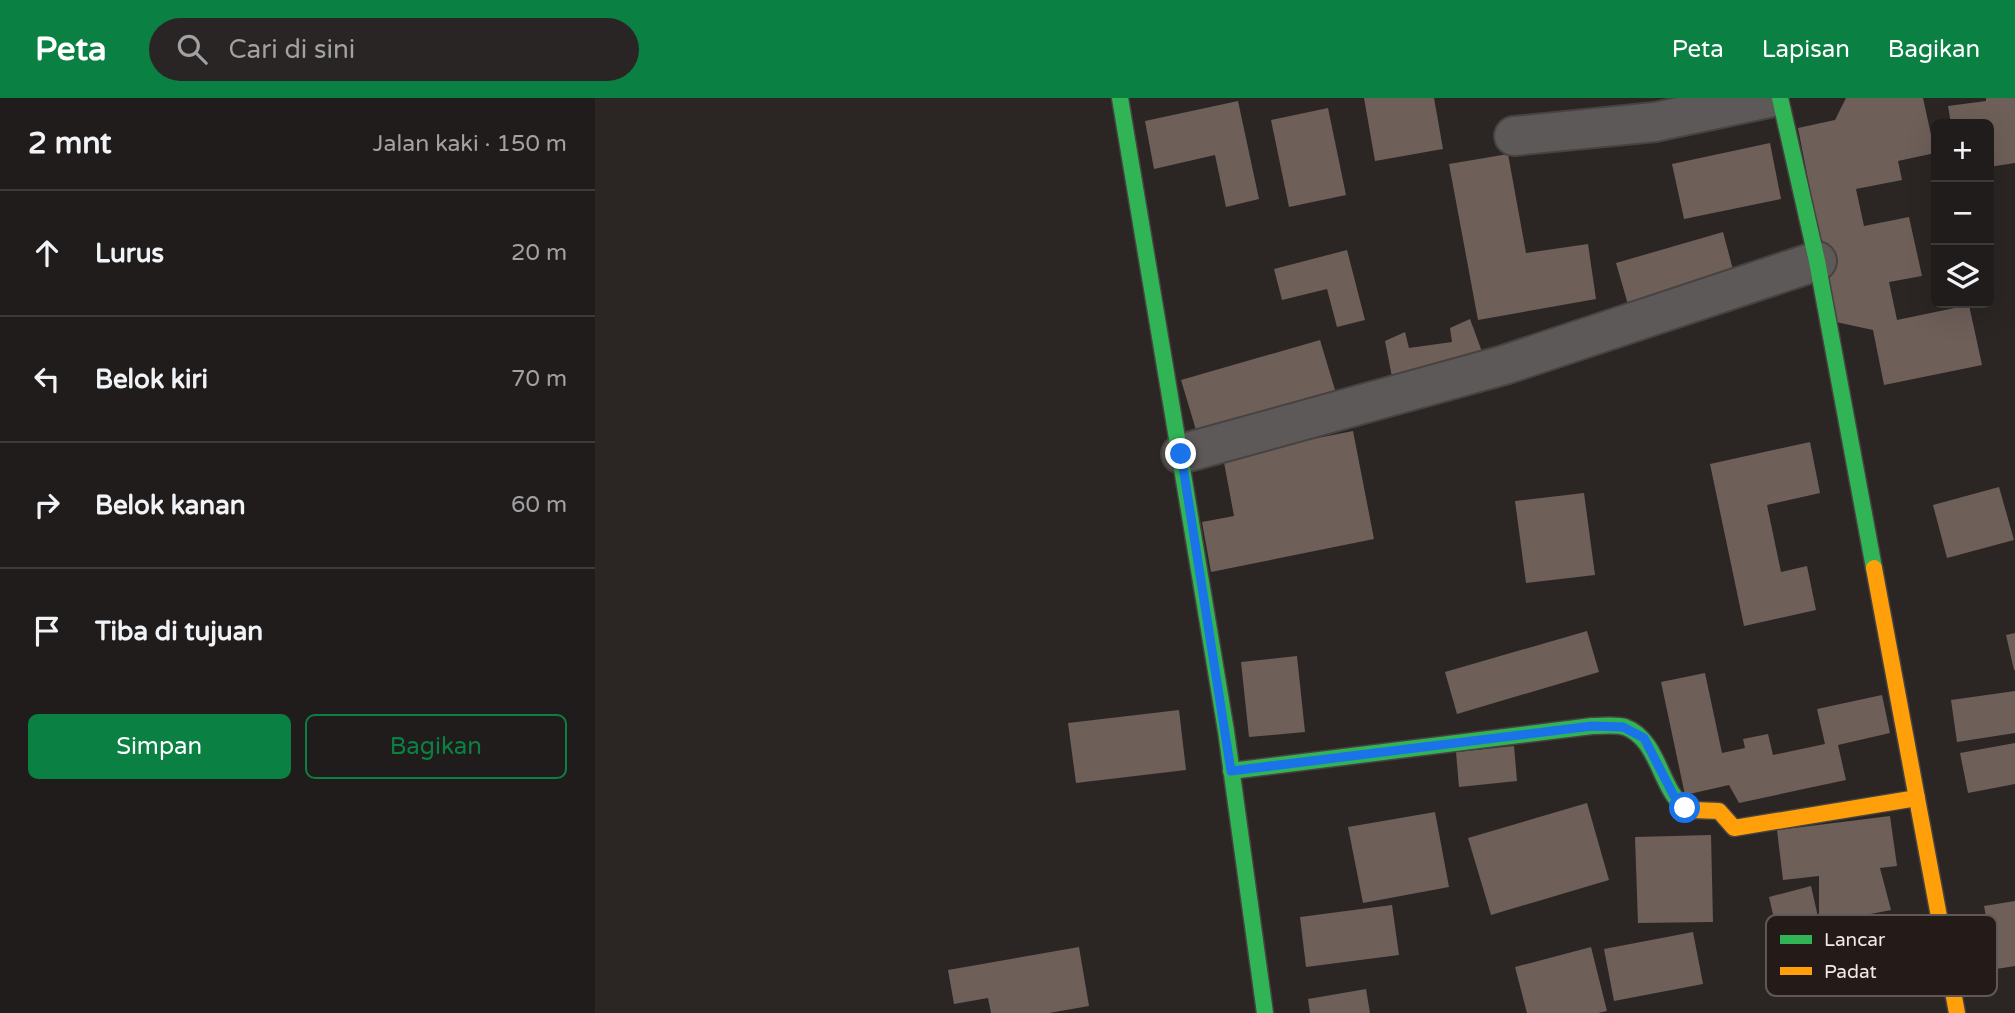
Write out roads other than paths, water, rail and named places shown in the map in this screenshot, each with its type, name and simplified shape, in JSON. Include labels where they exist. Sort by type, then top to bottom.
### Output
[{"type":"street","points":[[1121,98],[1231,771],[1265,1013]]},
{"type":"street","points":[[1514,136],[1655,122],[1769,98]]},
{"type":"street","points":[[1780,98],[1817,261],[1939,915]]},
{"type":"street","points":[[1181,454],[1504,365],[1817,261]]},
{"type":"street","points":[[1231,771],[1592,726],[1610,726],[1623,727],[1644,738],[1674,796],[1685,808],[1694,811],[1717,810],[1734,828],[1917,798]]}]
